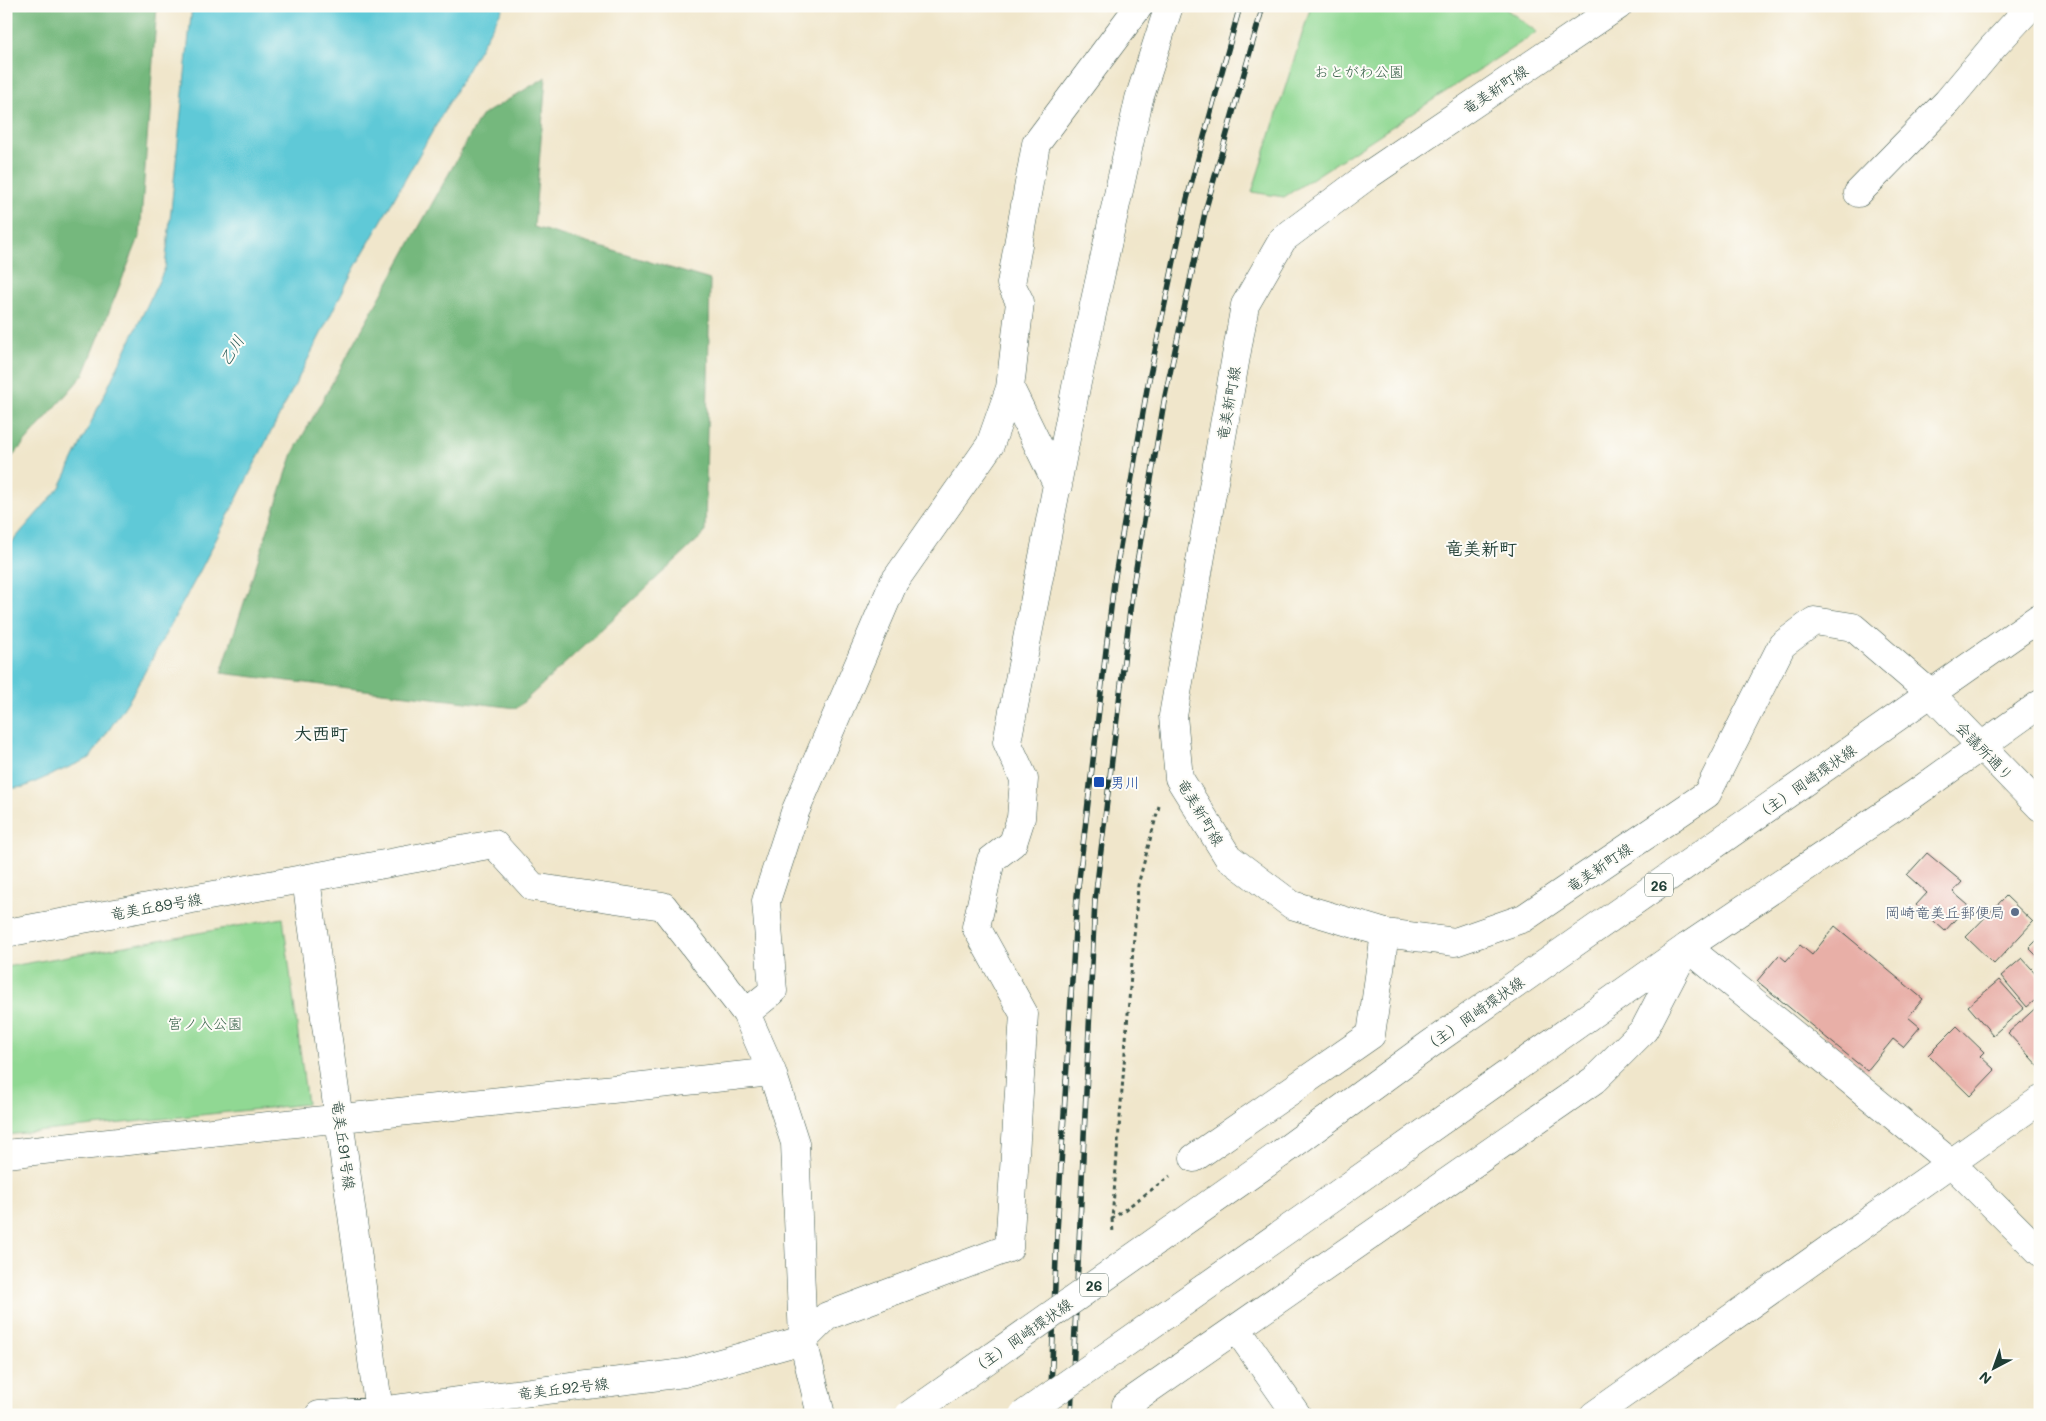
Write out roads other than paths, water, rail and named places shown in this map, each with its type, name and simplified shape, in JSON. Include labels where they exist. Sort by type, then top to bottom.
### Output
[{"type":"street","points":[[821,1415],[803,1340],[795,1142],[772,1072],[746,1013],[773,991],[766,901],[798,803],[894,582],[990,446],[1010,388],[1020,302],[1011,284],[1036,144],[1139,6]]},
{"type":"street","points":[[803,1340],[827,1316],[1009,1248],[1024,1014],[976,927],[991,860],[1013,844],[1021,818],[1024,779],[1007,742],[1076,387],[1139,99],[1169,6]]},
{"type":"street","name":"竜美新町線","points":[[1618,6],[1370,174],[1283,239],[1245,305],[1173,716],[1179,778],[1228,857],[1292,905],[1385,933],[1455,942],[1524,918],[1707,794],[1782,645],[1814,621],[1853,627],[1931,694]]},
{"type":"street","points":[[1858,193],[1947,102],[1993,47],[2031,6]]},
{"type":"street","points":[[1010,388],[1058,486]]},
{"type":"street","name":"（主）岡崎環状線","points":[[909,1415],[1280,1154],[1429,1045],[2040,617]]},
{"type":"street","name":"会議所通り","points":[[1931,694],[1980,747],[2040,807]]},
{"type":"street","points":[[1023,1415],[1687,947],[2040,704]]},
{"type":"street","name":"竜美丘89号線","points":[[6,933],[494,844],[533,887],[662,906],[746,1013]]},
{"type":"street","name":"竜美丘91号線","points":[[306,879],[379,1411]]},
{"type":"street","points":[[1194,1158],[1372,1035],[1385,933]]},
{"type":"street","points":[[1687,947],[1950,1162],[2040,1252]]},
{"type":"street","points":[[1126,1410],[1237,1329],[1594,1080],[1644,1030],[1687,947]]},
{"type":"street","points":[[6,1154],[772,1072]]},
{"type":"street","points":[[1594,1415],[2040,1100]]},
{"type":"street","points":[[1237,1329],[1297,1415]]},
{"type":"street","name":"竜美丘92号線","points":[[319,1415],[379,1411],[684,1373],[803,1340]]},
{"type":"water","name":"乙川","points":[[192,6],[504,6],[354,269],[198,575],[131,697],[90,758],[24,787],[6,789],[6,549],[60,487],[165,268]]},
{"type":"railway","points":[[1050,1415],[1057,1232],[1077,896],[1114,582],[1147,389],[1187,199],[1240,6]]},
{"type":"railway","points":[[1071,1415],[1095,900],[1133,586],[1165,396],[1206,208],[1263,6]]},
{"type":"place","name":"男川","points":[[1099,782]]},
{"type":"place","name":"岡崎竜美丘郵便局","points":[[2015,912]]},
{"type":"district","name":"竜美新町","points":[[1481,548]]},
{"type":"district","name":"大西町","points":[[321,733]]},
{"type":"park label","name":"おとがわ公園","points":[[1359,71]]},
{"type":"park label","name":"宮ノ入公園","points":[[205,1023]]}]
